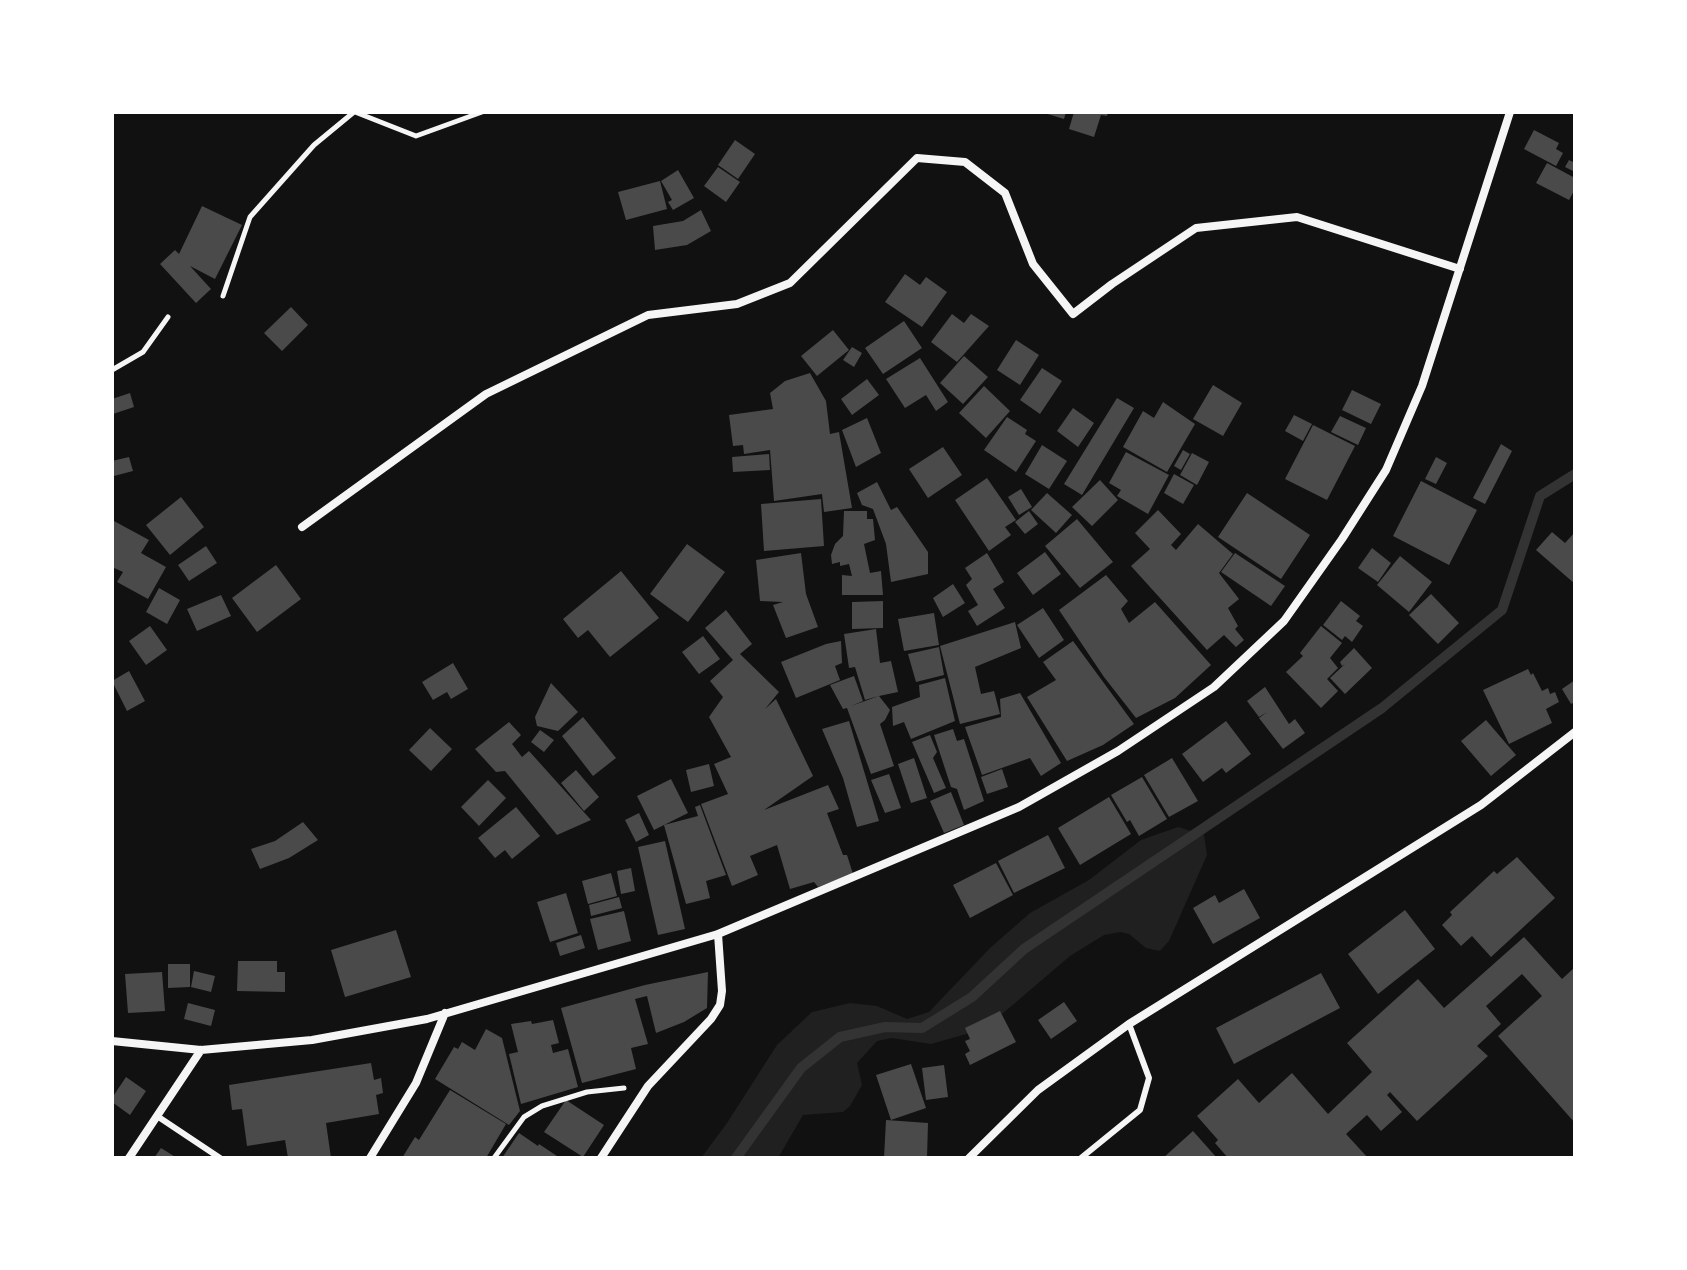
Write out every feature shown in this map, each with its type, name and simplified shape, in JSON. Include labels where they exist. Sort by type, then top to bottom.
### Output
[{"type":"street","points":[[112,1041],[201,1050],[312,1040],[427,1019],[718,934],[1019,807],[1118,751],[1214,687],[1284,621],[1386,470],[1422,386],[1510,112]]},
{"type":"street","points":[[302,527],[486,394],[648,315],[737,304],[790,283],[917,158],[965,162],[1005,193],[1033,264],[1073,314],[1196,228],[1297,217],[1460,269]]},
{"type":"street","points":[[969,1158],[1038,1090],[1129,1024],[1481,805],[1575,732]]},
{"type":"street","points":[[601,1158],[648,1086],[711,1019],[720,1005],[718,934]]},
{"type":"street","points":[[370,1158],[416,1083],[445,1013]]},
{"type":"street","points":[[129,1158],[201,1050]]},
{"type":"lane","points":[[1081,1158],[1140,1110],[1149,1078],[1129,1024]]},
{"type":"lane","points":[[157,1116],[220,1158]]},
{"type":"path","points":[[223,296],[250,217],[314,145],[355,112],[416,136],[482,112]]},
{"type":"path","points":[[112,370],[143,352],[168,317]]},
{"type":"path","points":[[494,1158],[524,1117],[542,1106],[587,1092],[648,1086]]},
{"type":"shaded area","points":[[1178,827],[1204,835],[1207,855],[1169,941],[1160,951],[1146,948],[1129,934],[1104,935],[1070,956],[995,1020],[970,1033],[931,1044],[892,1038],[877,1041],[857,1063],[862,1085],[850,1106],[843,1112],[803,1115],[778,1158],[701,1158],[777,1045],[812,1012],[850,1003],[877,1006],[907,1019],[929,1012],[990,948],[1030,913],[1089,880],[1141,840]]},
{"type":"building","points":[[1041,112],[1066,112],[1064,119]]},
{"type":"building","points":[[1074,112],[1108,112],[1107,116],[1101,115],[1094,137],[1069,129]]},
{"type":"building","points":[[1534,130],[1559,143],[1556,149],[1563,153],[1556,166],[1524,149]]},
{"type":"building","points":[[735,140],[755,154],[738,179],[718,165]]},
{"type":"building","points":[[1569,160],[1575,163],[1575,172],[1565,167]]},
{"type":"building","points":[[1547,163],[1575,178],[1575,189],[1569,200],[1536,183]]},
{"type":"building","points":[[718,167],[740,182],[726,202],[704,186]]},
{"type":"building","points":[[678,170],[694,198],[673,210],[668,202],[672,200],[661,181]]},
{"type":"building","points":[[660,181],[667,209],[626,220],[618,192]]},
{"type":"building","points":[[202,206],[242,225],[215,279],[190,266],[211,289],[196,303],[160,264],[175,250],[179,254]]},
{"type":"building","points":[[701,210],[711,231],[687,245],[655,250],[653,226],[683,221]]},
{"type":"building","points":[[905,274],[920,285],[926,277],[947,292],[922,327],[885,302]]},
{"type":"building","points":[[291,307],[308,325],[282,351],[264,333]]},
{"type":"building","points":[[952,314],[964,323],[971,314],[989,326],[957,362],[931,342]]},
{"type":"building","points":[[904,321],[922,348],[883,374],[865,348]]},
{"type":"building","points":[[833,330],[849,350],[817,376],[801,356]]},
{"type":"building","points":[[1016,340],[1039,355],[1020,385],[997,370]]},
{"type":"building","points":[[852,347],[862,353],[854,367],[843,360]]},
{"type":"building","points":[[964,356],[988,377],[963,404],[940,383]]},
{"type":"building","points":[[920,358],[948,402],[936,411],[926,395],[905,408],[886,379]]},
{"type":"building","points":[[1042,368],[1062,381],[1040,414],[1020,400]]},
{"type":"building","points":[[810,373],[826,401],[830,434],[839,432],[852,508],[824,512],[822,494],[774,501],[770,450],[744,454],[743,445],[733,446],[729,415],[773,409],[770,393],[785,381]]},
{"type":"building","points":[[867,379],[879,395],[852,415],[841,399]]},
{"type":"building","points":[[1213,385],[1242,403],[1223,436],[1193,419]]},
{"type":"building","points":[[984,386],[1010,411],[986,438],[959,413]]},
{"type":"building","points":[[1352,390],[1381,404],[1371,424],[1342,410]]},
{"type":"building","points":[[130,393],[134,407],[113,414],[112,399]]},
{"type":"building","points":[[1117,398],[1134,408],[1082,495],[1064,484]]},
{"type":"building","points":[[1163,402],[1195,424],[1167,472],[1123,447],[1143,411],[1154,418]]},
{"type":"building","points":[[1073,408],[1094,423],[1078,447],[1057,431]]},
{"type":"building","points":[[1294,415],[1312,424],[1303,441],[1285,431]]},
{"type":"building","points":[[1340,416],[1366,428],[1358,445],[1331,432]]},
{"type":"building","points":[[1007,417],[1027,430],[1025,434],[1036,441],[1016,472],[984,450]]},
{"type":"building","points":[[867,418],[881,453],[856,467],[842,430]]},
{"type":"building","points":[[1313,425],[1355,446],[1327,500],[1285,479]]},
{"type":"building","points":[[1501,444],[1512,451],[1485,504],[1473,498]]},
{"type":"building","points":[[1042,445],[1067,461],[1049,489],[1025,474]]},
{"type":"building","points":[[943,447],[962,475],[928,498],[909,469]]},
{"type":"building","points":[[1183,450],[1190,454],[1181,470],[1174,466]]},
{"type":"building","points":[[1126,452],[1169,475],[1148,514],[1117,496],[1121,490],[1109,483]]},
{"type":"building","points":[[1192,453],[1209,462],[1197,485],[1180,475]]},
{"type":"building","points":[[769,454],[770,470],[733,472],[732,457]]},
{"type":"building","points":[[129,457],[133,471],[114,476],[112,461]]},
{"type":"building","points":[[1436,457],[1447,463],[1436,484],[1425,479]]},
{"type":"building","points":[[1174,474],[1194,485],[1183,504],[1164,493]]},
{"type":"building","points":[[987,478],[1016,520],[1005,527],[1011,535],[989,551],[955,500]]},
{"type":"building","points":[[1100,480],[1118,500],[1092,526],[1072,507]]},
{"type":"building","points":[[1421,481],[1477,510],[1449,565],[1393,536]]},
{"type":"building","points":[[877,482],[891,510],[897,507],[928,552],[928,574],[891,582],[886,544],[873,509],[862,505],[857,493]]},
{"type":"building","points":[[1021,489],[1032,507],[1019,515],[1008,497]]},
{"type":"building","points":[[1047,493],[1072,515],[1056,533],[1031,510]]},
{"type":"building","points":[[1247,493],[1310,535],[1281,579],[1218,537]]},
{"type":"building","points":[[181,497],[204,527],[170,555],[146,525]]},
{"type":"building","points":[[821,499],[824,546],[764,551],[761,504]]},
{"type":"building","points":[[1158,510],[1181,534],[1171,545],[1176,550],[1198,524],[1233,554],[1219,573],[1239,599],[1228,608],[1238,626],[1235,629],[1244,640],[1236,647],[1224,635],[1207,650],[1131,566],[1150,549],[1135,533]]},
{"type":"building","points":[[844,511],[867,511],[867,519],[873,519],[875,540],[864,544],[870,573],[881,571],[883,595],[842,595],[842,575],[852,576],[849,564],[832,564],[831,555],[835,544],[843,536]]},
{"type":"building","points":[[1029,511],[1038,524],[1025,534],[1015,522]]},
{"type":"building","points":[[1077,519],[1113,562],[1080,588],[1045,546]]},
{"type":"building","points":[[114,521],[149,540],[141,553],[166,567],[148,599],[117,582],[123,572],[112,567]]},
{"type":"building","points":[[1552,532],[1565,543],[1575,532],[1575,584],[1536,550]]},
{"type":"building","points":[[687,544],[725,572],[688,622],[650,594]]},
{"type":"building","points":[[206,546],[217,563],[189,581],[178,565]]},
{"type":"building","points":[[1372,548],[1391,563],[1378,582],[1358,568]]},
{"type":"building","points":[[1045,552],[1061,574],[1033,595],[1017,573]]},
{"type":"building","points":[[801,553],[806,594],[818,627],[786,638],[773,605],[783,602],[760,601],[756,560]]},
{"type":"building","points":[[987,553],[1004,582],[993,589],[1005,608],[977,626],[968,611],[978,605],[966,585],[972,579],[965,568]]},
{"type":"building","points":[[1235,553],[1285,586],[1271,606],[1221,572]]},
{"type":"building","points":[[1400,556],[1432,582],[1409,612],[1377,585]]},
{"type":"building","points":[[276,565],[301,599],[257,632],[232,598]]},
{"type":"building","points":[[621,571],[659,618],[610,657],[588,630],[578,638],[563,619]]},
{"type":"building","points":[[1106,575],[1128,601],[1121,609],[1129,623],[1155,602],[1211,665],[1175,698],[1136,718],[1059,610]]},
{"type":"building","points":[[953,584],[965,603],[943,617],[933,598]]},
{"type":"building","points":[[159,588],[180,600],[167,624],[146,612]]},
{"type":"building","points":[[1431,594],[1459,623],[1438,644],[1409,615]]},
{"type":"building","points":[[221,595],[231,616],[197,631],[187,609]]},
{"type":"building","points":[[883,601],[883,628],[852,629],[852,602]]},
{"type":"building","points":[[1341,601],[1360,616],[1356,621],[1363,626],[1352,642],[1345,636],[1342,640],[1323,625]]},
{"type":"building","points":[[1043,608],[1064,640],[1039,658],[1017,625]]},
{"type":"building","points":[[726,610],[752,644],[740,654],[779,692],[765,709],[776,699],[813,776],[764,810],[828,785],[839,809],[827,813],[853,874],[818,887],[814,882],[790,889],[777,845],[750,856],[758,875],[732,886],[701,804],[728,794],[714,764],[731,757],[709,717],[723,697],[710,681],[733,660],[705,628]]},
{"type":"building","points":[[934,613],[939,645],[904,651],[898,619]]},
{"type":"building","points":[[1015,622],[1021,648],[975,667],[981,694],[994,691],[1000,714],[960,724],[940,646]]},
{"type":"building","points":[[150,626],[167,650],[146,665],[129,641]]},
{"type":"building","points":[[1321,626],[1342,643],[1330,658],[1338,668],[1327,679],[1338,691],[1321,708],[1286,672],[1303,656],[1300,653]]},
{"type":"building","points":[[876,629],[880,663],[891,661],[898,692],[865,700],[855,667],[849,668],[844,634]]},
{"type":"building","points":[[703,636],[720,659],[699,674],[682,652]]},
{"type":"building","points":[[841,641],[842,663],[835,666],[840,680],[796,698],[781,662]]},
{"type":"building","points":[[1073,641],[1134,724],[1103,745],[1067,761],[1027,697],[1056,680],[1043,662]]},
{"type":"building","points":[[939,647],[944,675],[916,682],[908,654]]},
{"type":"building","points":[[1354,648],[1372,668],[1345,694],[1330,678],[1345,664],[1342,666],[1340,662]]},
{"type":"building","points":[[453,663],[468,689],[451,699],[447,692],[433,700],[422,682]]},
{"type":"building","points":[[1528,669],[1542,691],[1548,688],[1550,694],[1555,692],[1559,702],[1546,709],[1552,723],[1509,744],[1483,690]]},
{"type":"building","points":[[129,671],[145,701],[127,711],[112,681]]},
{"type":"building","points":[[854,676],[863,701],[851,706],[879,696],[890,710],[880,724],[894,766],[871,774],[847,708],[843,709],[830,685]]},
{"type":"building","points":[[945,678],[955,721],[911,739],[904,722],[893,726],[892,707],[920,697],[919,685]]},
{"type":"building","points":[[1575,680],[1575,702],[1571,704],[1562,689]]},
{"type":"building","points":[[551,683],[578,712],[558,731],[537,726],[535,717]]},
{"type":"building","points":[[1265,687],[1289,724],[1295,719],[1305,733],[1283,749],[1259,718],[1267,712],[1259,717],[1247,701]]},
{"type":"building","points":[[1020,693],[1061,763],[1041,776],[1030,758],[982,775],[965,727],[1001,717],[1000,699]]},
{"type":"building","points":[[583,717],[616,758],[593,776],[562,736]]},
{"type":"building","points":[[1486,720],[1516,755],[1491,776],[1461,741]]},
{"type":"building","points":[[849,721],[879,821],[857,827],[843,778],[822,729]]},
{"type":"building","points":[[1226,721],[1251,754],[1226,773],[1222,768],[1203,782],[1182,754]]},
{"type":"building","points":[[509,722],[521,735],[512,744],[522,757],[529,751],[591,820],[557,835],[505,771],[496,772],[475,749]]},
{"type":"building","points":[[430,728],[452,749],[431,771],[409,750]]},
{"type":"building","points":[[953,729],[957,741],[964,739],[984,801],[964,810],[957,789],[951,787],[934,735]]},
{"type":"building","points":[[540,730],[554,740],[544,752],[531,742]]},
{"type":"building","points":[[930,735],[937,752],[933,758],[946,788],[934,793],[912,742]]},
{"type":"building","points":[[914,758],[927,798],[911,803],[898,764]]},
{"type":"building","points":[[1172,758],[1198,801],[1169,817],[1144,775]]},
{"type":"building","points":[[709,764],[714,786],[691,792],[686,770]]},
{"type":"building","points":[[1002,769],[1008,787],[987,794],[981,777]]},
{"type":"building","points":[[576,770],[599,797],[584,811],[561,783]]},
{"type":"building","points":[[889,774],[901,808],[885,813],[871,780]]},
{"type":"building","points":[[1142,777],[1167,819],[1139,836],[1111,795]]},
{"type":"building","points":[[671,779],[688,813],[654,830],[637,796]]},
{"type":"building","points":[[488,780],[506,798],[479,826],[461,807]]},
{"type":"building","points":[[951,792],[964,825],[944,833],[930,801]]},
{"type":"building","points":[[1109,797],[1131,834],[1080,865],[1058,828]]},
{"type":"building","points":[[700,805],[726,875],[706,881],[710,898],[686,904],[664,825],[698,816],[695,807]]},
{"type":"building","points":[[516,807],[540,836],[512,859],[505,850],[495,858],[478,838]]},
{"type":"building","points":[[639,813],[649,835],[636,842],[625,820]]},
{"type":"building","points":[[303,822],[318,840],[289,858],[260,869],[251,849],[275,841]]},
{"type":"building","points":[[1048,835],[1065,868],[1014,893],[998,861]]},
{"type":"building","points":[[665,841],[685,929],[658,935],[638,847]]},
{"type":"building","points":[[1517,857],[1555,898],[1491,957],[1472,936],[1461,946],[1442,925],[1452,915],[1450,912],[1494,871],[1497,874]]},
{"type":"building","points":[[996,863],[1013,895],[970,918],[953,885]]},
{"type":"building","points":[[631,868],[635,891],[621,894],[617,871]]},
{"type":"building","points":[[611,873],[617,896],[588,904],[582,881]]},
{"type":"building","points":[[1244,889],[1260,918],[1213,944],[1193,908],[1215,895],[1219,903]]},
{"type":"building","points":[[566,893],[578,933],[550,942],[537,902]]},
{"type":"building","points":[[619,897],[622,908],[591,916],[589,905]]},
{"type":"building","points":[[1405,910],[1435,949],[1378,994],[1348,954]]},
{"type":"building","points":[[624,911],[631,941],[598,950],[590,919]]},
{"type":"building","points":[[396,930],[411,977],[345,997],[331,950]]},
{"type":"building","points":[[581,935],[585,948],[560,956],[556,943]]},
{"type":"building","points":[[1524,937],[1562,979],[1575,967],[1575,1123],[1498,1036],[1542,996],[1522,974],[1486,1006],[1501,1024],[1477,1046],[1488,1056],[1417,1121],[1390,1092],[1387,1095],[1402,1112],[1381,1131],[1367,1115],[1346,1134],[1368,1158],[1228,1158],[1215,1143],[1218,1140],[1197,1116],[1238,1079],[1259,1103],[1292,1073],[1328,1114],[1372,1072],[1347,1043],[1418,979],[1444,1008]]},
{"type":"building","points":[[238,961],[277,961],[277,972],[285,972],[285,992],[237,991]]},
{"type":"building","points":[[168,964],[190,964],[190,987],[168,988]]},
{"type":"building","points":[[194,971],[215,976],[211,992],[191,987]]},
{"type":"building","points":[[162,972],[165,1011],[128,1013],[125,974]]},
{"type":"building","points":[[708,972],[707,1008],[684,1022],[656,1033],[647,996],[635,999],[648,1044],[631,1048],[636,1069],[582,1083],[561,1008]]},
{"type":"building","points":[[1321,973],[1340,1008],[1234,1064],[1216,1028]]},
{"type":"building","points":[[1064,1002],[1077,1021],[1051,1039],[1038,1020]]},
{"type":"building","points":[[188,1003],[215,1010],[211,1026],[184,1019]]},
{"type":"building","points":[[1000,1011],[1016,1042],[970,1065],[965,1054],[970,1051],[965,1041],[970,1039],[965,1028]]},
{"type":"building","points":[[553,1020],[559,1043],[551,1045],[553,1053],[568,1049],[578,1087],[521,1104],[509,1054],[518,1052],[511,1024]]},
{"type":"building","points":[[486,1029],[502,1038],[520,1111],[509,1125],[435,1079],[454,1047],[458,1049],[462,1042],[475,1050]]},
{"type":"building","points":[[371,1063],[374,1080],[381,1078],[383,1093],[376,1095],[379,1114],[326,1123],[331,1158],[288,1158],[285,1140],[247,1146],[242,1109],[232,1110],[229,1085]]},
{"type":"building","points":[[911,1064],[926,1108],[891,1120],[876,1075]]},
{"type":"building","points":[[944,1065],[948,1097],[926,1100],[922,1068]]},
{"type":"building","points":[[126,1077],[146,1091],[130,1115],[112,1102]]},
{"type":"building","points":[[450,1090],[506,1124],[486,1158],[402,1158],[415,1137],[419,1140]]},
{"type":"building","points":[[566,1100],[604,1125],[583,1157],[544,1132]]},
{"type":"building","points":[[886,1120],[928,1123],[927,1158],[884,1158]]},
{"type":"building","points":[[1193,1131],[1217,1158],[1163,1158]]},
{"type":"building","points":[[519,1133],[538,1146],[560,1158],[502,1158]]},
{"type":"building","points":[[161,1148],[177,1158],[154,1158]]},
{"type":"waterway","points":[[736,1158],[801,1068],[840,1037],[885,1027],[922,1028],[972,997],[1024,949],[1382,708],[1502,610],[1540,496],[1575,474]]}]
